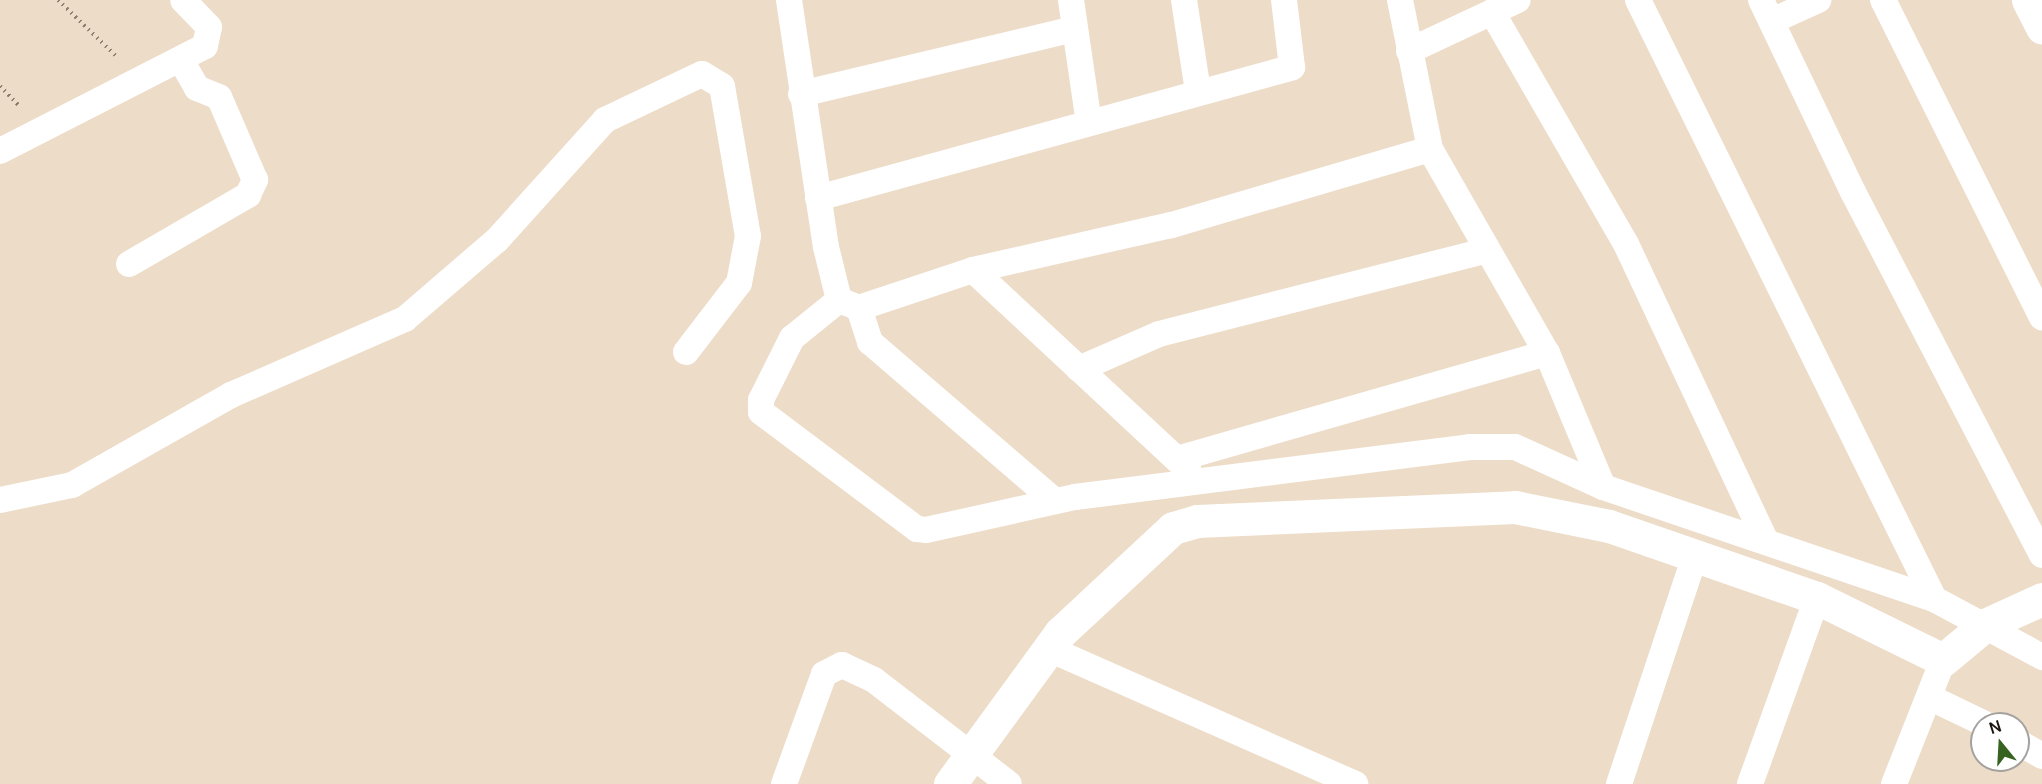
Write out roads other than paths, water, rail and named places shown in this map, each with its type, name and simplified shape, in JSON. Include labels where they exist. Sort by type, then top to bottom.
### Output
[{"type":"street","points":[[0,151],[181,60],[211,37],[210,27],[183,0]]},
{"type":"street","points":[[789,0],[818,198],[849,304],[870,342],[1055,501]]},
{"type":"street","points":[[1071,0],[1089,123]]},
{"type":"street","points":[[1184,0],[1198,92]]},
{"type":"street","points":[[818,198],[1292,67],[1284,0]]},
{"type":"street","points":[[1400,0],[1430,149],[1484,251],[1547,353],[1603,487]]},
{"type":"street","points":[[1409,51],[1518,0]]},
{"type":"street","points":[[1638,0],[1934,599]]},
{"type":"street","points":[[1818,0],[1766,11],[1853,192],[2042,555]]},
{"type":"street","points":[[1883,0],[2042,317]]},
{"type":"street","points":[[2028,0],[2042,28]]},
{"type":"street","points":[[1492,12],[1626,244],[1765,540]]},
{"type":"street","points":[[801,94],[1074,29]]},
{"type":"street","points":[[129,264],[248,195],[255,180],[219,97],[197,88],[181,60]]},
{"type":"street","points":[[0,500],[72,485],[231,395],[405,318],[496,240],[605,120],[702,74],[722,87],[748,236],[739,283],[686,352]]},
{"type":"street","points":[[1430,149],[1171,225],[973,270],[849,304],[792,338],[761,400],[761,412],[917,529],[1055,501],[1504,447],[1603,487],[1934,599],[2042,657]]},
{"type":"street","points":[[1079,369],[1159,334],[1484,251]]},
{"type":"street","points":[[973,270],[1201,482]]},
{"type":"street","points":[[1178,459],[1547,353]]},
{"type":"street","points":[[950,784],[1047,648],[1173,528],[1197,522],[1515,507],[1609,526],[1817,598],[1943,660]]},
{"type":"street","points":[[1619,784],[1695,556]]},
{"type":"street","points":[[1750,784],[1817,598]]},
{"type":"street","points":[[1894,784],[1943,660],[1985,625],[2042,599]]},
{"type":"street","points":[[1047,648],[1355,784]]},
{"type":"street","points":[[784,784],[824,674],[842,665],[874,680],[1009,784]]},
{"type":"street","points":[[1929,697],[1970,717]]}]
